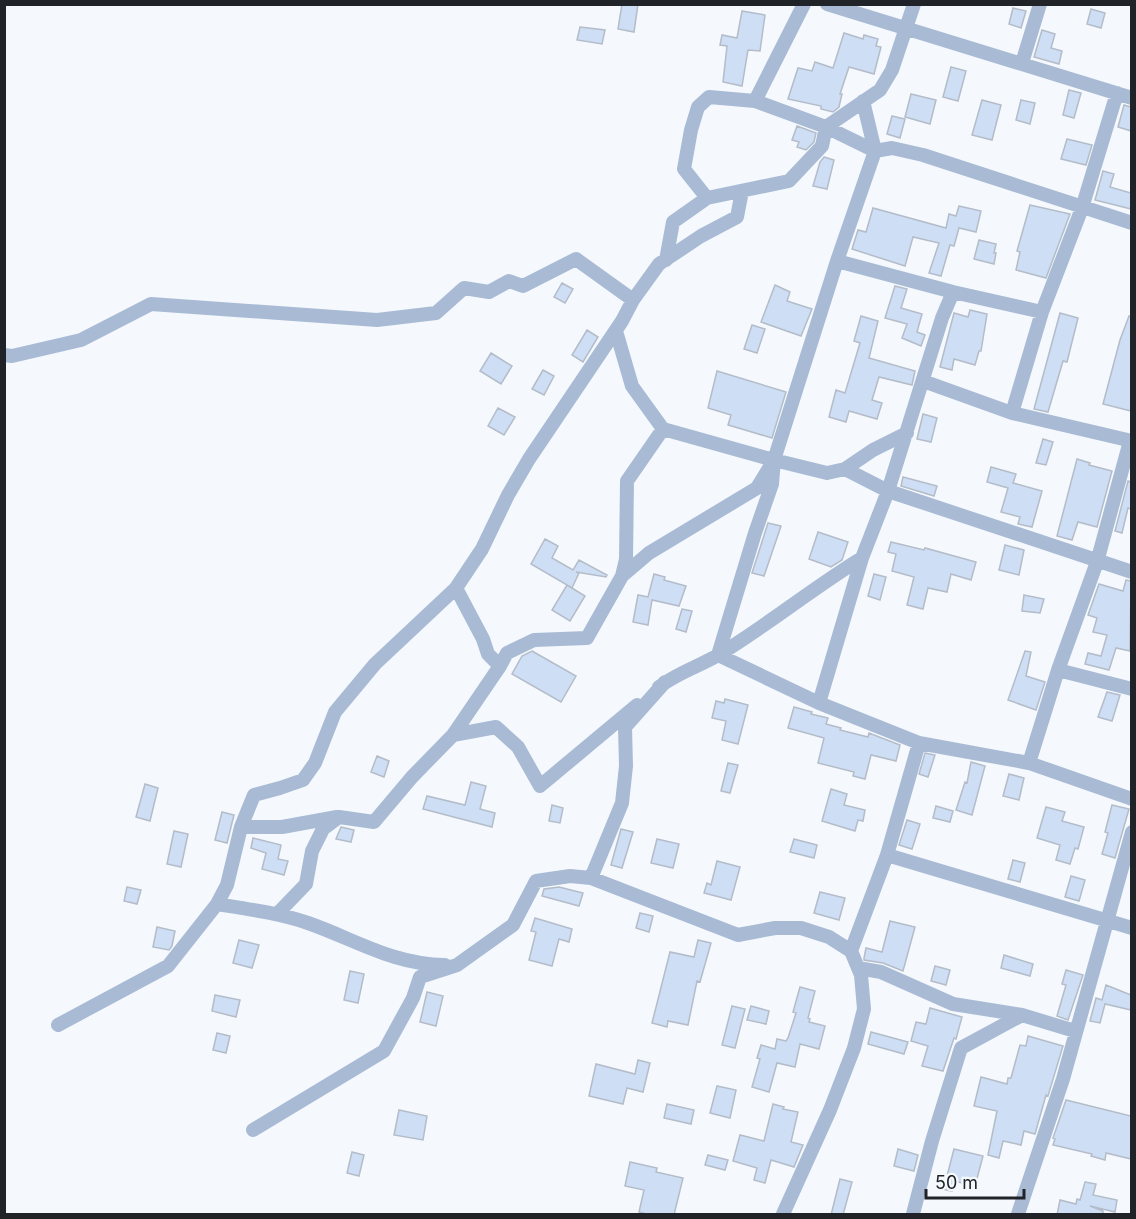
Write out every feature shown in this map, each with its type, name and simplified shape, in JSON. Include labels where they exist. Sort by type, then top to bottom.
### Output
[{"type":"street","points":[[755,101],[804,4]]},
{"type":"street","points":[[827,4],[1131,98]]},
{"type":"street","points":[[666,260],[673,222],[707,198],[789,181],[822,146],[826,127],[880,90],[892,70],[915,4]]},
{"type":"street","points":[[1022,63],[1040,4]]},
{"type":"street","points":[[1012,413],[1042,312],[1082,208],[1117,93]]},
{"type":"street","points":[[707,198],[684,169],[698,106],[709,97],[755,101],[826,127],[875,151],[892,148],[923,155],[1131,223]]},
{"type":"street","points":[[718,655],[772,484],[774,460],[837,261],[875,151],[863,101]]},
{"type":"street","points":[[58,1025],[168,966],[217,904],[227,885],[241,827],[254,795],[280,789],[303,780],[315,763],[335,712],[375,663],[456,588],[482,549],[508,495],[529,459],[659,264],[701,236],[737,217],[742,191]]},
{"type":"street","points":[[4,355],[12,356],[81,340],[150,304],[377,321],[435,313],[465,288],[489,291],[509,280],[523,286],[576,259],[633,300]]},
{"type":"street","points":[[837,261],[953,292],[1042,312]]},
{"type":"street","points":[[819,703],[862,558],[888,491],[942,318],[953,292]]},
{"type":"street","points":[[616,331],[632,386],[663,429],[826,473],[845,469],[873,450],[907,432]]},
{"type":"street","points":[[923,381],[1012,413],[1130,441],[1097,562],[1058,670],[1029,763]]},
{"type":"street","points":[[241,827],[282,827],[339,817],[375,822],[412,777],[453,735],[507,653],[534,640],[587,638],[622,576],[626,559],[627,481],[663,429]]},
{"type":"street","points":[[622,576],[649,553],[757,488],[774,460]]},
{"type":"street","points":[[845,469],[888,491],[1131,572]]},
{"type":"street","points":[[453,735],[496,728],[518,747],[540,786],[665,682],[718,655],[829,578],[862,558]]},
{"type":"street","points":[[456,588],[483,639],[488,654],[500,666]]},
{"type":"street","points":[[718,655],[819,703],[919,744],[1029,763],[1131,798]]},
{"type":"street","points":[[1058,670],[1131,688]]},
{"type":"street","points":[[591,878],[622,803],[626,766],[626,727],[665,682]]},
{"type":"street","points":[[851,951],[887,855],[919,744]]},
{"type":"street","points":[[278,913],[306,884],[312,851],[323,829],[339,817]]},
{"type":"street","points":[[1018,1215],[1063,1079],[1131,832]]},
{"type":"street","points":[[887,855],[1131,928]]},
{"type":"street","points":[[253,1130],[384,1051],[413,998],[420,977],[457,965],[513,925],[536,881],[570,876],[591,878],[738,935],[775,928],[801,928],[829,937],[851,951],[861,975],[864,1008],[854,1048],[830,1110],[783,1215]]},
{"type":"street","points":[[217,904],[278,913],[362,947],[424,965],[457,965]]},
{"type":"street","points":[[858,968],[881,972],[953,1004],[1022,1015],[1075,1031]]},
{"type":"street","points":[[913,1215],[932,1141],[961,1048],[1022,1015]]},
{"type":"building","points":[[622,4],[638,4],[634,32],[618,29]]},
{"type":"building","points":[[1013,8],[1026,11],[1021,28],[1009,24]]},
{"type":"building","points":[[1091,9],[1105,13],[1101,28],[1087,24]]},
{"type":"building","points":[[742,11],[765,15],[760,51],[748,50],[742,86],[723,82],[727,46],[720,45],[722,35],[737,38]]},
{"type":"building","points":[[580,27],[605,30],[602,44],[577,40]]},
{"type":"building","points":[[1042,30],[1055,34],[1051,48],[1062,51],[1059,64],[1034,57]]},
{"type":"building","points":[[844,33],[863,39],[864,35],[878,39],[876,46],[881,47],[874,74],[849,67],[840,94],[842,94],[839,107],[833,112],[821,109],[821,106],[788,99],[798,68],[812,71],[815,62],[833,68]]},
{"type":"building","points":[[951,67],[966,71],[958,101],[943,97]]},
{"type":"building","points":[[1069,90],[1081,93],[1074,118],[1063,115]]},
{"type":"building","points":[[911,94],[936,100],[930,124],[905,117]]},
{"type":"building","points":[[982,100],[1001,105],[992,140],[972,135]]},
{"type":"building","points":[[1021,100],[1035,103],[1030,124],[1016,120]]},
{"type":"building","points":[[1124,105],[1131,107],[1131,131],[1118,127]]},
{"type":"building","points":[[892,116],[905,119],[900,138],[887,134]]},
{"type":"building","points":[[797,126],[816,133],[814,142],[806,150],[797,147],[799,142],[792,140]]},
{"type":"building","points":[[1067,139],[1092,145],[1086,165],[1061,159]]},
{"type":"building","points":[[824,157],[834,160],[827,189],[813,186],[820,162]]},
{"type":"building","points":[[1103,171],[1114,174],[1110,187],[1131,193],[1131,209],[1095,200]]},
{"type":"building","points":[[1030,205],[1070,214],[1046,278],[1016,270],[1020,252],[1017,251]]},
{"type":"building","points":[[959,206],[981,211],[976,232],[959,228],[954,246],[950,245],[941,276],[929,273],[939,243],[913,237],[905,266],[852,249],[858,230],[866,232],[873,208],[946,228],[949,214],[956,216]]},
{"type":"building","points":[[979,240],[996,244],[994,264],[974,259]]},
{"type":"building","points":[[562,283],[573,289],[565,303],[554,297]]},
{"type":"building","points":[[775,285],[790,292],[787,301],[812,309],[801,336],[761,322]]},
{"type":"building","points":[[895,286],[907,289],[901,308],[922,314],[917,332],[925,335],[921,346],[902,338],[907,324],[885,318]]},
{"type":"building","points":[[970,310],[987,314],[981,351],[979,351],[975,365],[954,359],[952,370],[940,367],[954,313],[968,317]]},
{"type":"building","points":[[1060,313],[1078,318],[1067,362],[1063,361],[1048,412],[1034,409]]},
{"type":"building","points":[[861,316],[878,321],[869,358],[915,371],[912,385],[879,377],[872,400],[882,403],[877,419],[849,411],[846,422],[829,417],[836,390],[845,393],[860,343],[854,341]]},
{"type":"building","points":[[1129,316],[1131,317],[1131,411],[1103,404],[1120,340]]},
{"type":"building","points":[[752,325],[765,329],[757,353],[744,349]]},
{"type":"building","points":[[587,330],[598,337],[583,362],[572,355]]},
{"type":"building","points":[[491,353],[512,366],[501,384],[480,371]]},
{"type":"building","points":[[543,370],[554,376],[544,395],[532,389]]},
{"type":"building","points":[[717,371],[786,392],[772,438],[728,425],[731,415],[708,408]]},
{"type":"building","points":[[498,408],[515,417],[504,435],[488,426]]},
{"type":"building","points":[[923,414],[937,418],[931,442],[917,439]]},
{"type":"building","points":[[1043,439],[1053,442],[1046,465],[1036,463]]},
{"type":"building","points":[[1077,459],[1112,471],[1097,527],[1078,522],[1072,540],[1057,536]]},
{"type":"building","points":[[991,467],[1016,474],[1013,483],[1042,491],[1032,527],[1018,524],[1020,517],[1001,512],[1008,488],[987,482]]},
{"type":"building","points":[[903,477],[937,486],[934,496],[901,486]]},
{"type":"building","points":[[1128,481],[1131,482],[1131,509],[1128,508],[1122,533],[1115,531]]},
{"type":"building","points":[[768,523],[781,526],[764,576],[752,573]]},
{"type":"building","points":[[818,532],[848,542],[842,560],[831,567],[809,559]]},
{"type":"building","points":[[545,539],[558,546],[552,558],[573,570],[579,560],[607,575],[606,577],[576,572],[579,573],[572,588],[531,564]]},
{"type":"building","points":[[891,542],[924,550],[925,548],[976,562],[971,580],[951,574],[947,592],[928,588],[923,609],[907,605],[914,577],[892,571],[896,554],[888,552]]},
{"type":"building","points":[[1005,545],[1024,550],[1019,575],[999,570]]},
{"type":"building","points":[[654,574],[665,577],[664,580],[686,586],[679,606],[652,600],[648,625],[633,622],[638,595],[648,597]]},
{"type":"building","points":[[874,574],[886,577],[880,600],[868,596]]},
{"type":"building","points":[[1126,580],[1131,581],[1130,651],[1116,648],[1109,670],[1085,664],[1088,653],[1101,656],[1107,635],[1093,632],[1097,618],[1088,615],[1099,584],[1123,591]]},
{"type":"building","points":[[567,585],[585,596],[570,621],[552,610]]},
{"type":"building","points":[[1024,595],[1044,599],[1040,613],[1022,611]]},
{"type":"building","points":[[682,609],[692,611],[686,632],[676,629]]},
{"type":"building","points":[[532,651],[576,676],[561,702],[512,674],[522,656]]},
{"type":"building","points":[[1025,651],[1031,652],[1026,676],[1045,682],[1036,710],[1008,700]]},
{"type":"building","points":[[1107,692],[1120,695],[1112,721],[1098,717]]},
{"type":"building","points":[[725,699],[748,705],[738,744],[722,740],[726,721],[712,718],[716,701],[724,703]]},
{"type":"building","points":[[794,707],[828,718],[826,724],[841,728],[840,730],[868,737],[869,733],[900,745],[896,761],[871,755],[865,779],[853,776],[854,772],[818,763],[824,738],[788,728]]},
{"type":"building","points":[[925,753],[935,755],[928,777],[919,774]]},
{"type":"building","points":[[377,756],[389,761],[384,777],[371,772]]},
{"type":"building","points":[[971,762],[985,766],[972,815],[956,810],[965,782],[967,783]]},
{"type":"building","points":[[728,763],[738,765],[730,793],[721,791]]},
{"type":"building","points":[[1009,774],[1024,778],[1019,800],[1003,796]]},
{"type":"building","points":[[471,782],[486,786],[480,809],[495,813],[492,827],[423,809],[427,796],[465,805]]},
{"type":"building","points":[[145,784],[158,788],[150,821],[136,817]]},
{"type":"building","points":[[831,789],[847,794],[844,805],[865,810],[863,821],[858,820],[855,831],[822,821]]},
{"type":"building","points":[[552,805],[563,808],[560,823],[549,821]]},
{"type":"building","points":[[1112,805],[1129,809],[1115,858],[1102,854]]},
{"type":"building","points":[[936,806],[953,811],[950,822],[933,818]]},
{"type":"building","points":[[1046,807],[1065,812],[1062,821],[1084,827],[1078,849],[1075,848],[1070,864],[1056,860],[1060,845],[1037,838]]},
{"type":"building","points":[[222,812],[234,815],[227,843],[215,840]]},
{"type":"building","points":[[907,820],[920,824],[912,849],[899,845]]},
{"type":"building","points":[[341,827],[354,830],[351,842],[336,839]]},
{"type":"building","points":[[621,829],[633,832],[622,868],[611,865]]},
{"type":"building","points":[[174,831],[188,834],[181,867],[167,864]]},
{"type":"building","points":[[253,838],[281,845],[278,859],[288,861],[284,875],[262,869],[266,853],[251,848]]},
{"type":"building","points":[[657,839],[679,844],[673,868],[651,863]]},
{"type":"building","points":[[794,839],[817,845],[814,858],[790,852]]},
{"type":"building","points":[[1013,860],[1025,863],[1020,882],[1008,879]]},
{"type":"building","points":[[717,861],[740,867],[731,900],[704,893],[707,883],[711,885]]},
{"type":"building","points":[[1071,876],[1085,880],[1079,901],[1065,897]]},
{"type":"building","points":[[127,887],[141,890],[137,904],[124,901]]},
{"type":"building","points":[[559,887],[583,893],[579,906],[542,896],[544,889]]},
{"type":"building","points":[[820,892],[845,898],[839,920],[814,913]]},
{"type":"building","points":[[640,913],[653,916],[649,932],[636,928]]},
{"type":"building","points":[[535,918],[572,929],[569,942],[559,939],[552,966],[529,960],[536,932],[531,931]]},
{"type":"building","points":[[890,921],[915,927],[903,971],[883,963],[864,960],[866,948],[882,952]]},
{"type":"building","points":[[157,927],[175,931],[169,950],[153,947]]},
{"type":"building","points":[[239,940],[259,945],[252,968],[233,963]]},
{"type":"building","points":[[698,940],[711,943],[700,982],[697,981],[688,1025],[668,1021],[667,1027],[652,1023],[670,952],[694,957]]},
{"type":"building","points":[[1004,955],[1033,964],[1030,976],[1001,968]]},
{"type":"building","points":[[935,966],[950,970],[946,985],[931,981]]},
{"type":"building","points":[[1066,970],[1083,975],[1068,1020],[1057,1016],[1066,985],[1062,984]]},
{"type":"building","points":[[350,971],[364,974],[358,1003],[344,1000]]},
{"type":"building","points":[[1106,985],[1131,995],[1131,1010],[1105,1004],[1100,1023],[1090,1021],[1096,998],[1102,1000]]},
{"type":"building","points":[[800,987],[815,991],[808,1018],[809,1022],[825,1026],[819,1049],[800,1044],[795,1067],[777,1063],[769,1092],[752,1087],[760,1059],[757,1058],[761,1045],[775,1049],[777,1039],[786,1041],[788,1038],[796,1013],[793,1012]]},
{"type":"building","points":[[427,992],[443,996],[436,1026],[420,1022]]},
{"type":"building","points":[[215,995],[240,1000],[236,1017],[212,1011]]},
{"type":"building","points":[[732,1006],[745,1009],[735,1048],[722,1045]]},
{"type":"building","points":[[751,1006],[769,1011],[766,1024],[747,1020]]},
{"type":"building","points":[[930,1008],[962,1017],[943,1071],[922,1066],[928,1046],[911,1041],[916,1022],[926,1024]]},
{"type":"building","points":[[871,1032],[908,1042],[904,1054],[868,1044]]},
{"type":"building","points":[[217,1033],[230,1036],[226,1053],[213,1050]]},
{"type":"building","points":[[1028,1036],[1063,1046],[1048,1096],[1046,1095],[1035,1134],[1024,1131],[1021,1145],[1003,1141],[999,1158],[988,1155],[997,1111],[974,1106],[981,1077],[1007,1084],[1008,1078],[1011,1078],[1020,1045],[1026,1046]]},
{"type":"building","points":[[638,1060],[650,1063],[643,1092],[627,1088],[623,1104],[589,1096],[596,1064],[635,1074]]},
{"type":"building","points":[[717,1086],[736,1090],[730,1118],[710,1113]]},
{"type":"building","points":[[1066,1100],[1131,1116],[1131,1159],[1106,1153],[1105,1160],[1091,1156],[1092,1154],[1053,1145],[1055,1139],[1053,1138]]},
{"type":"building","points":[[667,1104],[694,1110],[691,1124],[664,1118]]},
{"type":"building","points":[[773,1104],[798,1112],[791,1142],[803,1145],[794,1167],[771,1160],[765,1183],[754,1180],[757,1168],[733,1161],[740,1135],[764,1141]]},
{"type":"building","points":[[399,1110],[427,1116],[423,1140],[394,1135]]},
{"type":"building","points":[[898,1149],[918,1155],[914,1171],[894,1166]]},
{"type":"building","points":[[954,1149],[983,1156],[975,1186],[954,1181],[952,1191],[937,1188],[940,1174],[947,1176]]},
{"type":"building","points":[[352,1152],[364,1155],[359,1176],[347,1173]]},
{"type":"building","points":[[708,1155],[728,1160],[725,1170],[705,1165]]},
{"type":"building","points":[[630,1162],[657,1168],[656,1172],[683,1178],[674,1215],[650,1215],[639,1212],[644,1190],[625,1186]]},
{"type":"building","points":[[840,1179],[852,1182],[843,1215],[831,1215]]},
{"type":"building","points":[[1085,1182],[1096,1184],[1093,1195],[1117,1200],[1115,1212],[1090,1206],[1103,1211],[1103,1215],[1057,1215],[1060,1200],[1076,1204],[1077,1199],[1080,1200]]}]
